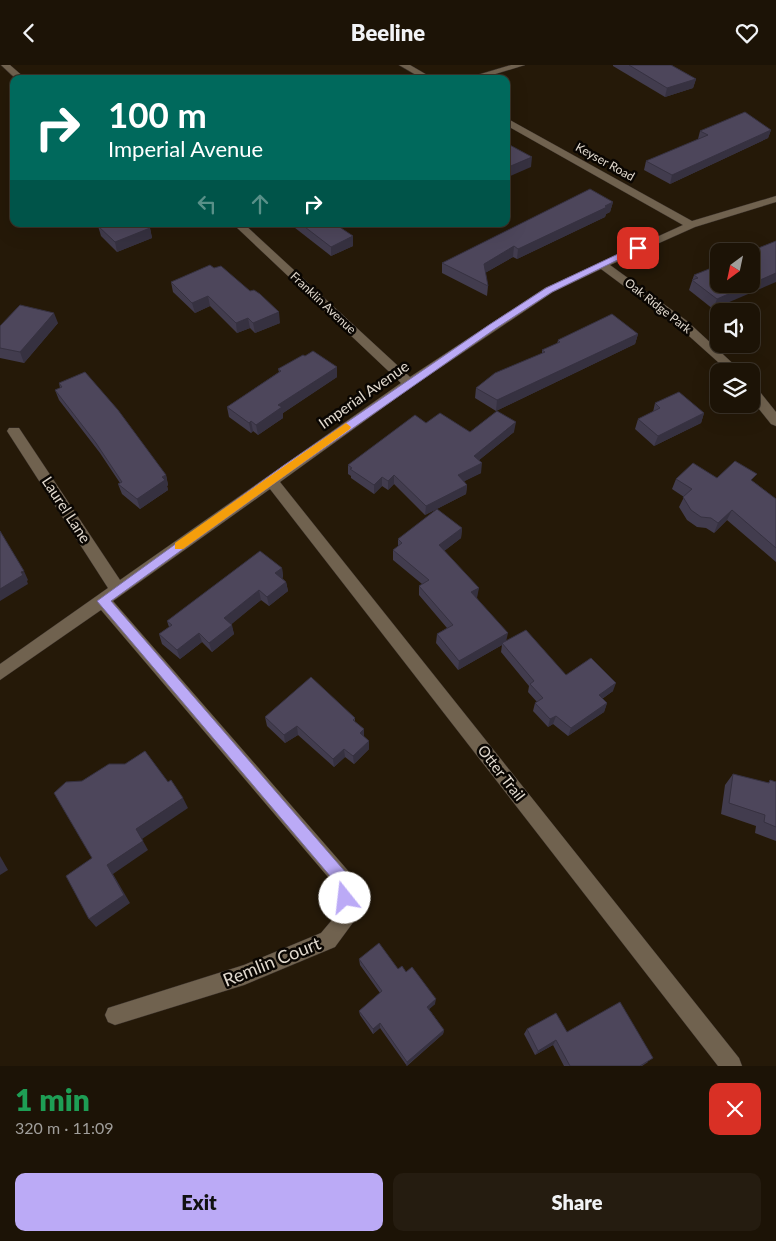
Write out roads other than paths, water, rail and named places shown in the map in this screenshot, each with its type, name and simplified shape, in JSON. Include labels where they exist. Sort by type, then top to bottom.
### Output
[{"type":"street","points":[[5,65],[17,75]]},
{"type":"street","points":[[403,65],[422,75]]},
{"type":"street","points":[[483,75],[521,65]]},
{"type":"street","name":"Keyser Road","points":[[510,123],[691,225]]},
{"type":"street","name":"Imperial Avenue","points":[[0,673],[409,383],[549,290],[602,263],[691,225],[776,199]]},
{"type":"street","name":"Franklin Avenue","points":[[241,227],[409,383]]},
{"type":"street","name":"Oak Ridge Park","points":[[602,263],[683,324],[726,363]]},
{"type":"street","points":[[760,401],[776,421]]},
{"type":"street","name":"Laurel Lane","points":[[14,431],[118,590]]},
{"type":"street","name":"Otter Trail","points":[[271,480],[731,1066]]},
{"type":"street","name":"Remlin Court","points":[[103,601],[343,880],[347,917],[328,940],[252,972],[115,1015]]}]
